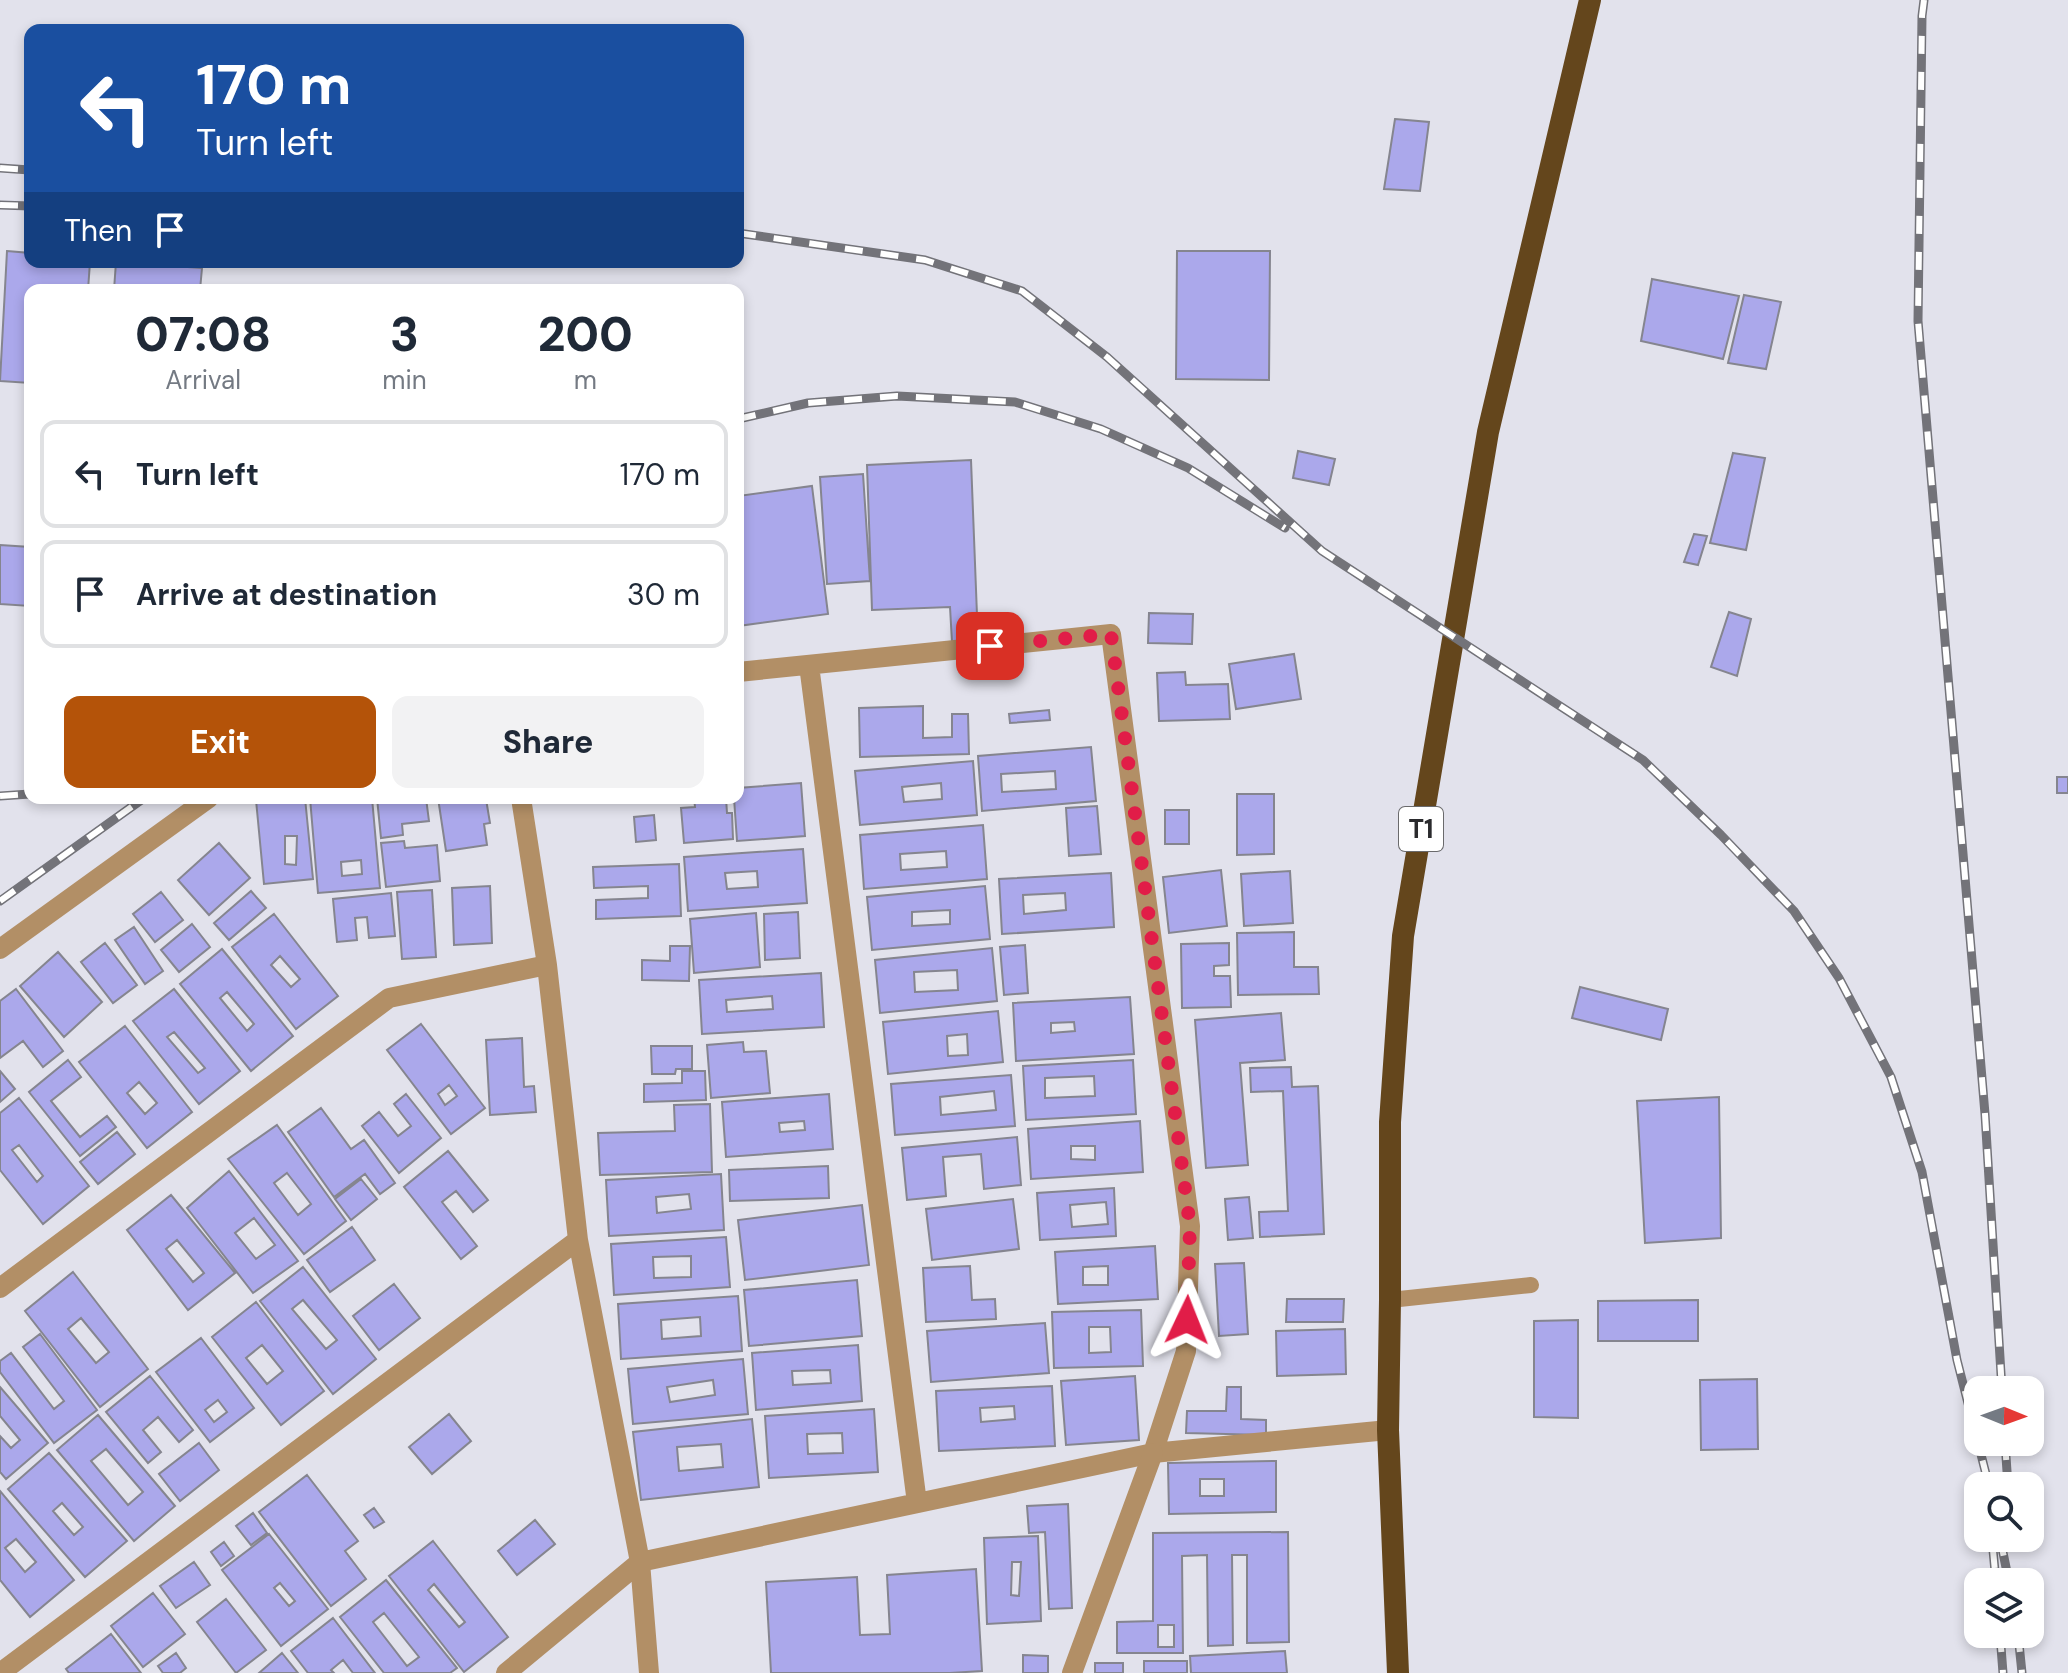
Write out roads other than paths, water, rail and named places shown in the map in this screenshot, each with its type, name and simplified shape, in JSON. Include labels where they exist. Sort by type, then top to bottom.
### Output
[{"type":"highway","name":"T1","points":[[1398,1673],[1388,1430],[1390,1122],[1403,936],[1488,432],[1590,0]]},
{"type":"street","points":[[744,671],[1111,634],[1190,1226],[1186,1351],[1153,1453],[1072,1673]]},
{"type":"street","points":[[809,665],[917,1503]]},
{"type":"street","points":[[0,949],[201,804]]},
{"type":"street","points":[[522,804],[547,965],[578,1240],[640,1562],[649,1673]]},
{"type":"street","points":[[0,1288],[389,998],[547,965]]},
{"type":"street","points":[[0,1673],[578,1240]]},
{"type":"street","points":[[506,1673],[640,1562],[1153,1453],[1388,1430]]},
{"type":"lane","points":[[1390,1300],[1531,1285]]},
{"type":"railway","points":[[1924,0],[1918,321],[1985,1114],[2001,1376]]},
{"type":"railway","points":[[0,168],[24,170]]},
{"type":"railway","points":[[0,205],[24,206]]},
{"type":"railway","points":[[744,234],[925,260],[1022,291],[1107,357],[1322,551],[1643,760],[1721,835],[1794,911],[1839,978],[1891,1077],[1922,1172],[1957,1360],[1985,1472]]},
{"type":"railway","points":[[744,418],[808,403],[897,396],[1015,402],[1101,429],[1188,468],[1285,528]]},
{"type":"railway","points":[[0,796],[24,794]]},
{"type":"railway","points":[[0,901],[136,804]]},
{"type":"railway","points":[[2006,1456],[2007,1472]]},
{"type":"railway","points":[[1993,1552],[1995,1568]]},
{"type":"railway","points":[[2003,1552],[2006,1568]]},
{"type":"railway","points":[[2001,1648],[2003,1673]]},
{"type":"railway","points":[[2019,1648],[2022,1673]]}]
